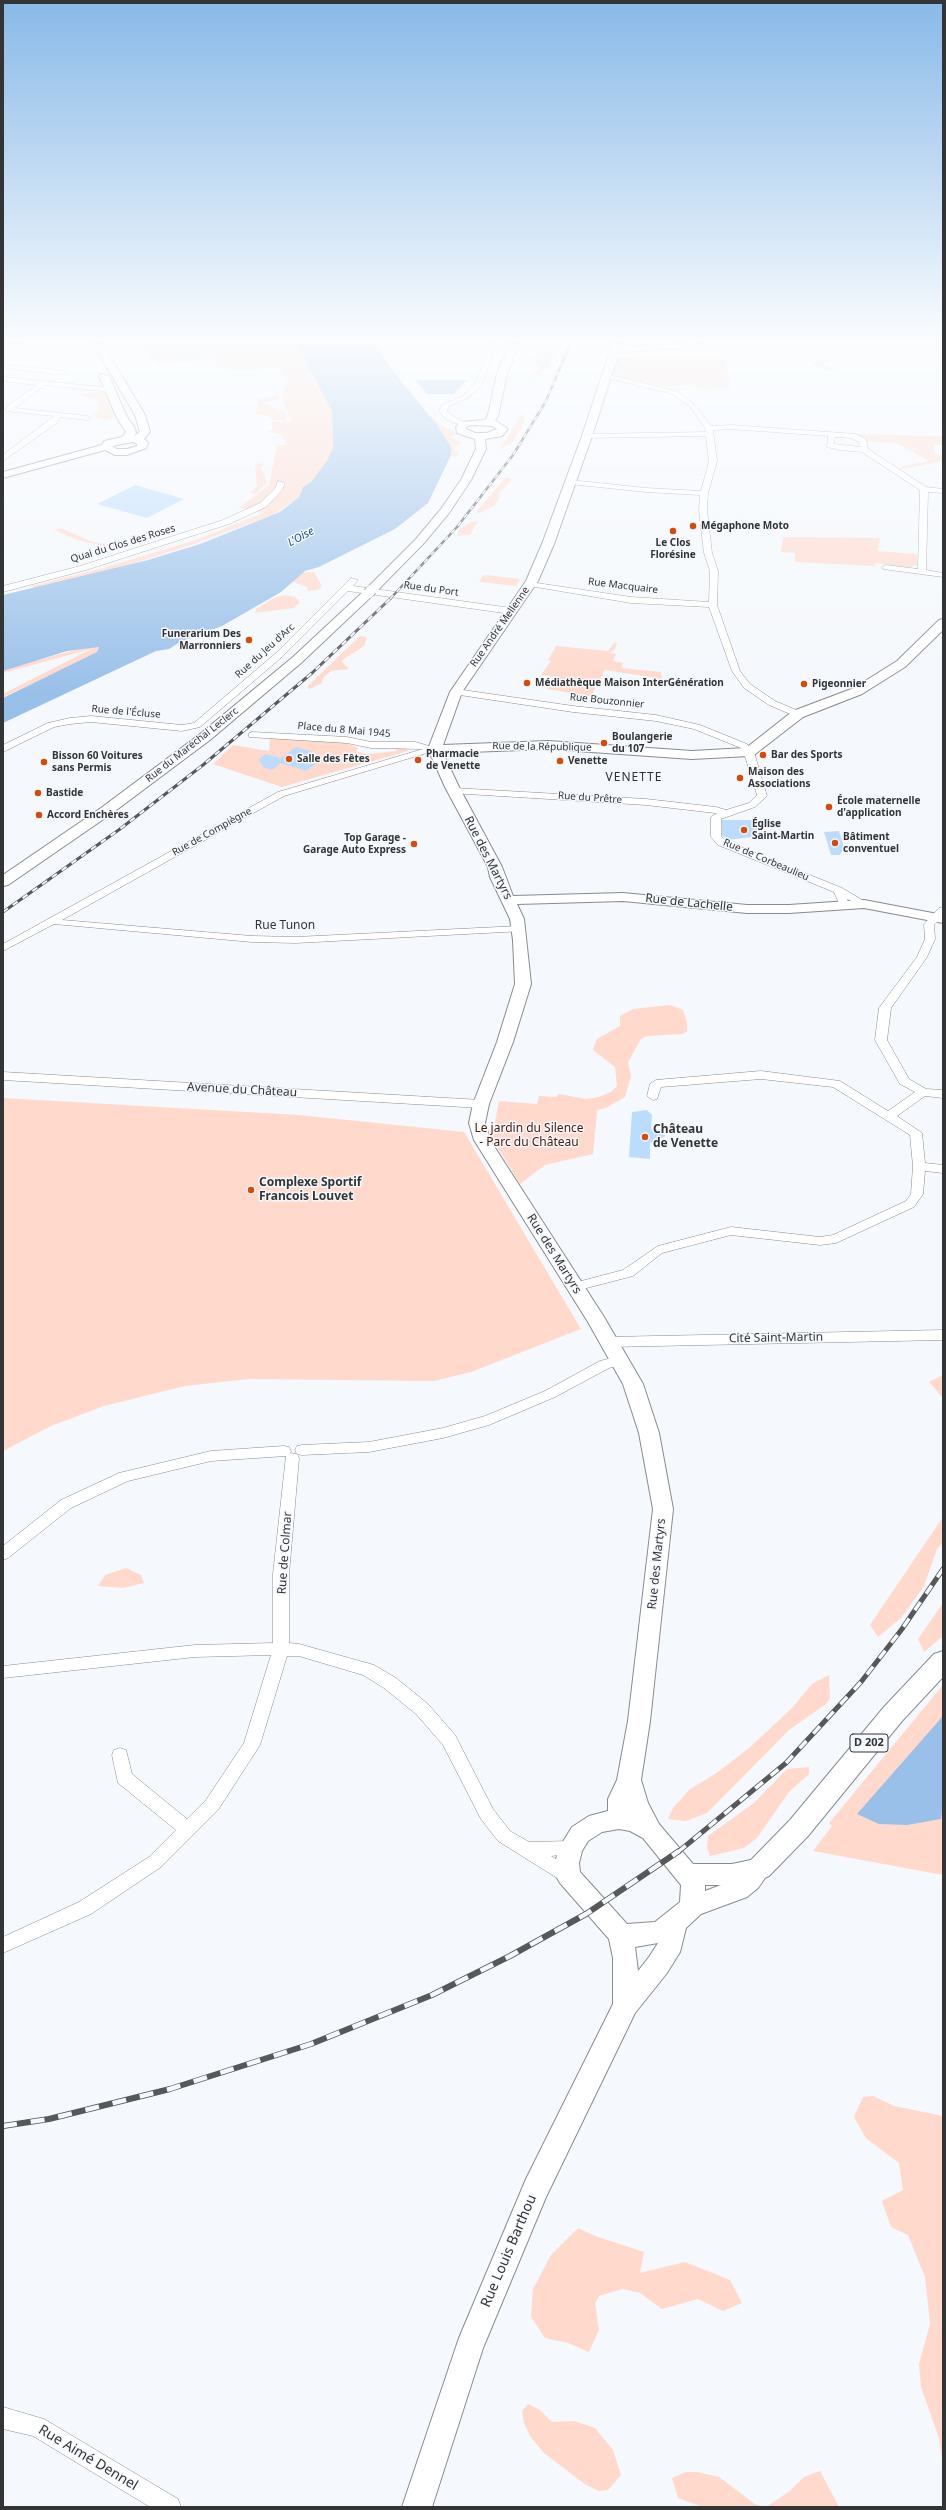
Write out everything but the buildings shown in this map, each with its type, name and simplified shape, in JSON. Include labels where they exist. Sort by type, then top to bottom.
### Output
[{"type":"main road","name":"D 202","points":[[760,1868],[799,1828],[894,1714],[943,1661]]},
{"type":"street","points":[[3,475],[61,461]]},
{"type":"street","points":[[3,481],[70,461]]},
{"type":"street","name":"Rue du Maréchal Leclerc","points":[[3,882],[111,808],[205,737],[297,660],[420,542],[445,511],[466,480],[475,461]]},
{"type":"street","name":"Rue André Mellenne","points":[[435,749],[445,717],[456,692],[530,584],[578,461]]},
{"type":"street","points":[[713,461],[704,493],[706,538],[714,571],[713,605],[725,643],[742,681],[772,703],[798,714]]},
{"type":"street","points":[[882,461],[910,478],[924,489],[943,490]]},
{"type":"street","points":[[570,482],[646,490],[704,493]]},
{"type":"street","name":"Quai du Clos des Roses","points":[[3,589],[83,568],[226,522],[263,505],[278,490],[282,483]]},
{"type":"street","points":[[922,572],[924,489]]},
{"type":"street","points":[[886,567],[943,575]]},
{"type":"street","name":"Rue du Jeu d'Arc","points":[[182,728],[197,725],[279,655],[348,588],[354,580]]},
{"type":"street","name":"Rue Macquaire","points":[[530,584],[631,600],[713,605]]},
{"type":"street","name":"Rue du Port","points":[[348,588],[511,611]]},
{"type":"street","points":[[725,813],[752,805],[762,796],[749,752],[798,714],[858,691],[901,664],[943,622]]},
{"type":"street","name":"Rue Bouzonnier","points":[[456,692],[573,709],[642,716],[689,724],[744,746],[749,752]]},
{"type":"street","name":"Rue de l'Écluse","points":[[3,750],[51,725],[70,721],[91,719],[182,728]]},
{"type":"street","name":"Place du 8 Mai 1945","points":[[252,735],[347,740],[371,745],[415,745],[435,749]]},
{"type":"street","name":"Rue de la République","points":[[435,749],[548,745],[692,755],[749,752]]},
{"type":"street","name":"Rue des Martyrs","points":[[435,749],[454,791],[495,867],[497,877],[509,900],[519,929],[523,984],[505,1042],[481,1104],[477,1123],[482,1140],[575,1287],[633,1384],[649,1432],[663,1509],[638,1721],[629,1780],[620,1799],[619,1819]]},
{"type":"street","name":"Rue de Compiègne","points":[[3,948],[281,794],[435,749]]},
{"type":"street","name":"Rue du Prêtre","points":[[454,791],[654,802],[716,810],[725,813]]},
{"type":"street","name":"Rue de Corbeaulieu","points":[[725,813],[714,820],[716,837],[722,843],[838,890],[867,904],[940,916]]},
{"type":"street","points":[[838,890],[845,906]]},
{"type":"street","name":"Rue de Lachelle","points":[[509,900],[623,897],[746,909],[867,904]]},
{"type":"street","points":[[940,916],[929,924],[930,939],[922,957],[885,1008],[881,1040],[904,1081],[923,1092],[943,1094]]},
{"type":"street","name":"Rue Tunon","points":[[52,920],[60,923],[252,939],[296,940],[519,929]]},
{"type":"street","points":[[575,1287],[628,1273],[658,1250],[731,1231],[820,1242],[836,1239],[910,1204],[917,1194],[919,1166],[916,1133],[836,1084],[761,1075],[656,1084],[653,1096]]},
{"type":"street","name":"Avenue du Château","points":[[3,1076],[481,1104]]},
{"type":"street","points":[[889,1116],[923,1092]]},
{"type":"street","points":[[919,1166],[943,1169]]},
{"type":"street","name":"Cité Saint-Martin","points":[[608,1342],[943,1335]]},
{"type":"street","points":[[3,1554],[66,1504],[124,1477],[211,1456],[293,1453],[369,1447],[443,1433],[489,1420],[550,1394],[605,1364],[619,1361]]},
{"type":"street","name":"Rue de Colmar","points":[[3,1945],[85,1908],[155,1862],[212,1805],[252,1745],[281,1649],[281,1574],[293,1453]]},
{"type":"street","points":[[3,1672],[195,1651],[281,1649],[313,1653],[368,1670],[390,1683],[422,1708],[449,1740],[487,1814],[504,1836],[568,1876],[620,1934],[625,1958],[626,2005]]},
{"type":"street","points":[[120,1755],[124,1778],[188,1829]]},
{"type":"street","name":"Rue des Martyrs","points":[[629,1780],[637,1804],[651,1831]]},
{"type":"street","points":[[568,1876],[567,1863],[571,1848],[580,1834],[597,1823],[619,1819],[634,1822],[651,1831],[694,1882],[692,1906],[674,1923],[660,1932],[645,1935],[620,1934]]},
{"type":"street","points":[[526,1850],[571,1848]]},
{"type":"street","points":[[689,1875],[732,1874],[760,1868]]},
{"type":"street","name":"D 202","points":[[692,1906],[738,1889],[749,1881],[760,1868]]},
{"type":"street","points":[[626,2005],[658,1965],[671,1944],[674,1923]]},
{"type":"street","name":"Rue Louis Barthou","points":[[418,2507],[469,2348],[497,2277],[536,2188],[626,2005]]},
{"type":"street","name":"Rue Aimé Dennel","points":[[3,2418],[37,2426],[170,2507]]},
{"type":"green space","points":[[274,461],[329,461],[311,482],[303,487],[299,497],[273,515],[188,546],[112,570],[34,588],[31,586],[103,568],[196,540],[263,513],[239,508],[269,485]]},
{"type":"green space","points":[[928,461],[942,461],[901,469],[899,467]]},
{"type":"green space","points":[[265,463],[261,468],[267,482],[256,494],[250,493],[257,486],[255,468],[257,464]]},
{"type":"green space","points":[[506,477],[511,479],[499,493],[499,499],[494,506],[477,514],[476,512]]},
{"type":"green space","points":[[478,521],[470,535],[457,536],[459,529],[471,522]]},
{"type":"green space","points":[[61,528],[93,542],[105,544],[104,546],[77,540],[54,530]]},
{"type":"green space","points":[[783,537],[880,538],[878,551],[917,554],[917,565],[909,567],[875,563],[875,566],[795,562],[795,553],[781,552]]},
{"type":"green space","points":[[302,572],[314,572],[322,586],[318,590],[308,591],[307,587],[288,580]]},
{"type":"green space","points":[[486,575],[520,579],[516,586],[479,582],[482,576]]},
{"type":"green space","points":[[285,595],[295,597],[300,602],[294,608],[255,613],[256,609],[274,598]]},
{"type":"green space","points":[[360,636],[367,637],[364,646],[341,661],[349,669],[331,671],[323,678],[322,683],[309,689],[307,687]]},
{"type":"green space","points":[[615,642],[617,644],[614,650],[609,653],[616,654],[613,661],[623,663],[621,668],[661,672],[662,679],[605,670],[591,696],[547,689],[555,677],[541,675],[551,661],[548,660],[556,646],[608,651]]},
{"type":"green space","points":[[99,646],[98,653],[3,697],[3,694],[91,649],[3,673],[3,669],[87,647]]},
{"type":"green space","points":[[265,737],[346,743],[358,748],[356,752],[368,754],[397,751],[396,749],[407,749],[408,751],[282,787],[213,764],[233,745],[269,751],[270,738]]},
{"type":"green space","name":"Le jardin du Silence - Parc du Château","points":[[670,1005],[683,1010],[687,1023],[687,1031],[683,1034],[647,1036],[641,1039],[628,1062],[631,1076],[625,1097],[606,1108],[597,1110],[593,1154],[545,1165],[520,1184],[492,1138],[499,1101],[537,1104],[539,1096],[556,1097],[559,1094],[586,1099],[599,1097],[611,1092],[617,1086],[615,1067],[593,1050],[597,1039],[620,1026],[620,1016],[633,1009]]},
{"type":"green space","name":"Complexe Sportif Francois Louvet","points":[[3,1098],[299,1115],[464,1132],[581,1329],[471,1372],[434,1381],[249,1379],[185,1386],[104,1406],[51,1426],[3,1451]]},
{"type":"green space","points":[[943,1375],[943,1398],[929,1382]]},
{"type":"green space","points":[[943,1517],[943,1542],[937,1549],[924,1586],[901,1618],[878,1637],[870,1625]]},
{"type":"green space","points":[[126,1568],[141,1575],[144,1583],[123,1588],[98,1586],[105,1575]]},
{"type":"green space","points":[[943,1603],[943,1636],[924,1652],[918,1639]]},
{"type":"green space","points":[[829,1675],[830,1698],[826,1704],[789,1730],[707,1813],[686,1821],[668,1819],[673,1808],[689,1790],[715,1774],[748,1749],[792,1708],[812,1684]]},
{"type":"green space","points":[[943,1685],[943,1875],[813,1851],[832,1826],[829,1823]]},
{"type":"green space","points":[[809,1767],[809,1774],[789,1792],[757,1838],[744,1848],[710,1856],[707,1847],[708,1836],[754,1803],[787,1769]]},
{"type":"green space","points":[[873,2096],[894,2106],[943,2116],[943,2466],[939,2438],[921,2387],[919,2364],[930,2324],[925,2277],[908,2235],[891,2227],[882,2201],[903,2190],[899,2163],[866,2138],[854,2117],[863,2097]]},
{"type":"green space","points":[[578,2228],[595,2236],[644,2252],[640,2273],[685,2262],[730,2280],[742,2303],[723,2311],[698,2299],[662,2309],[640,2293],[623,2289],[599,2296],[595,2303],[599,2330],[589,2352],[568,2343],[545,2338],[531,2317],[533,2289],[551,2255]]},
{"type":"green space","points":[[528,2404],[540,2410],[552,2422],[574,2421],[595,2428],[613,2450],[621,2475],[608,2490],[599,2491],[586,2485],[544,2453],[530,2436],[524,2423],[522,2411]]},
{"type":"green space","points":[[820,2471],[839,2507],[766,2507],[790,2491],[804,2477]]},
{"type":"green space","points":[[686,2472],[697,2472],[719,2477],[755,2504],[765,2507],[702,2507],[678,2498],[672,2478]]},
{"type":"water","name":"L'Oise","points":[[327,461],[448,461],[428,503],[395,529],[319,567],[305,571],[281,592],[222,626],[180,642],[169,649],[156,651],[3,723],[3,698],[97,652],[99,647],[67,651],[3,671],[3,595],[148,560],[200,544],[280,512],[299,497],[303,487],[311,482]]},
{"type":"water","points":[[943,1716],[943,1804],[941,1819],[907,1825],[879,1824],[857,1814]]},
{"type":"railway","points":[[390,599],[457,527],[508,461]]},
{"type":"railway","points":[[3,912],[120,829],[203,765],[312,673],[390,599]]},
{"type":"railway","points":[[678,1852],[786,1763],[861,1682],[902,1629],[943,1569]]},
{"type":"railway","points":[[3,2126],[49,2119],[170,2089],[311,2044],[432,1995],[510,1956],[586,1914],[679,1851]]},
{"type":"place","name":"Mégaphone Moto","points":[[693,526]]},
{"type":"place","name":"Le Clos Florésine","points":[[673,531]]},
{"type":"place","name":"Funerarium Des Marronniers","points":[[249,640]]},
{"type":"place","name":"Médiathèque Maison InterGénération","points":[[527,683]]},
{"type":"place","name":"Pigeonnier","points":[[804,684]]},
{"type":"place","name":"Boulangerie du 107","points":[[604,743]]},
{"type":"place","name":"Bar des Sports","points":[[763,755]]},
{"type":"place","name":"Salle des Fêtes","points":[[289,759]]},
{"type":"place","name":"Pharmacie de Venette","points":[[418,760]]},
{"type":"place","name":"Venette","points":[[560,761]]},
{"type":"place","name":"Bisson 60 Voitures sans Permis","points":[[44,762]]},
{"type":"place","name":"Maison des Associations","points":[[740,778]]},
{"type":"place","name":"Bastide","points":[[38,793]]},
{"type":"place","name":"École maternelle d'application","points":[[829,807]]},
{"type":"place","name":"Accord Enchères","points":[[39,815]]},
{"type":"place","name":"Église Saint-Martin","points":[[744,830]]},
{"type":"place","name":"Bâtiment conventuel","points":[[835,843]]},
{"type":"place","name":"Top Garage - Garage Auto Express","points":[[414,844]]},
{"type":"place","name":"Château de Venette","points":[[645,1137]]},
{"type":"place","name":"Complexe Sportif Francois Louvet","points":[[251,1190]]},
{"type":"district","name":"VENETTE","points":[[634,778]]}]
